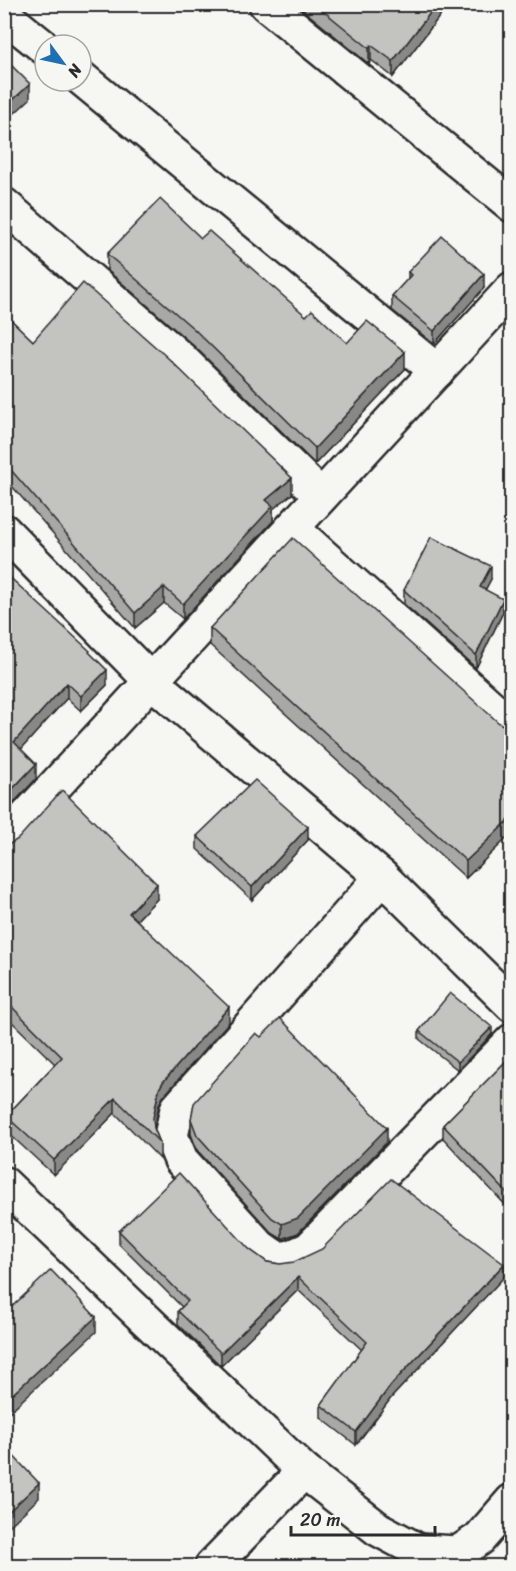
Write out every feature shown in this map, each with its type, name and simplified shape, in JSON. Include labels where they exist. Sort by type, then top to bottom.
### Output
[{"type":"street","points":[[266,4],[512,205]]},
{"type":"street","points":[[4,15],[33,38]]},
{"type":"street","points":[[93,88],[437,371]]},
{"type":"street","points":[[4,205],[181,359],[321,496]]},
{"type":"street","points":[[4,841],[512,289]]},
{"type":"street","points":[[292,528],[512,726]]},
{"type":"street","points":[[4,531],[151,681],[382,877],[512,1005]]},
{"type":"street","points":[[382,877],[177,1109],[171,1136],[181,1160],[260,1247],[277,1259],[291,1257],[309,1249],[512,1041]]},
{"type":"street","points":[[4,1184],[304,1471],[378,1529],[419,1551],[458,1553],[479,1539],[512,1501]]},
{"type":"street","points":[[212,1566],[304,1471]]},
{"type":"building","points":[[315,4],[437,4],[393,61],[371,45],[369,48]]},
{"type":"building","points":[[4,58],[30,84],[4,108]]},
{"type":"building","points":[[160,199],[201,238],[209,231],[306,316],[312,310],[347,343],[367,321],[405,352],[315,448],[194,329],[107,254]]},
{"type":"building","points":[[4,215],[12,222],[4,230]]},
{"type":"building","points":[[442,236],[484,274],[434,331],[392,296],[411,275],[408,272]]},
{"type":"building","points":[[83,283],[168,358],[292,478],[266,500],[273,506],[183,604],[164,587],[135,613],[4,462],[4,313],[33,341]]},
{"type":"building","points":[[431,537],[491,566],[480,587],[503,599],[476,655],[404,590]]},
{"type":"building","points":[[293,538],[499,723],[512,728],[512,823],[509,820],[466,861],[210,628]]},
{"type":"building","points":[[4,572],[90,651],[107,670],[81,696],[67,683],[14,742],[36,764],[4,798]]},
{"type":"building","points":[[255,780],[308,827],[252,887],[197,836]]},
{"type":"building","points":[[62,790],[157,884],[129,913],[229,1007],[159,1089],[153,1118],[160,1143],[115,1098],[54,1160],[6,1116],[62,1057],[9,1004],[4,1009],[4,869],[6,868],[4,866],[4,844],[10,844],[18,839]]},
{"type":"building","points":[[450,993],[492,1027],[458,1062],[419,1031]]},
{"type":"building","points":[[280,1018],[387,1128],[298,1218],[282,1224],[272,1218],[197,1135],[191,1119],[194,1103],[256,1033],[261,1037]]},
{"type":"building","points":[[512,1055],[512,1198],[443,1125]]},
{"type":"building","points":[[179,1173],[249,1249],[267,1262],[280,1264],[294,1262],[322,1249],[391,1179],[504,1264],[391,1385],[356,1432],[321,1405],[367,1342],[298,1277],[221,1353],[178,1311],[188,1301],[119,1231]]},
{"type":"building","points":[[51,1270],[96,1317],[4,1402],[4,1314]]},
{"type":"building","points":[[4,1446],[39,1483],[4,1516]]},
{"type":"building","points":[[475,1560],[482,1566],[469,1566]]}]
